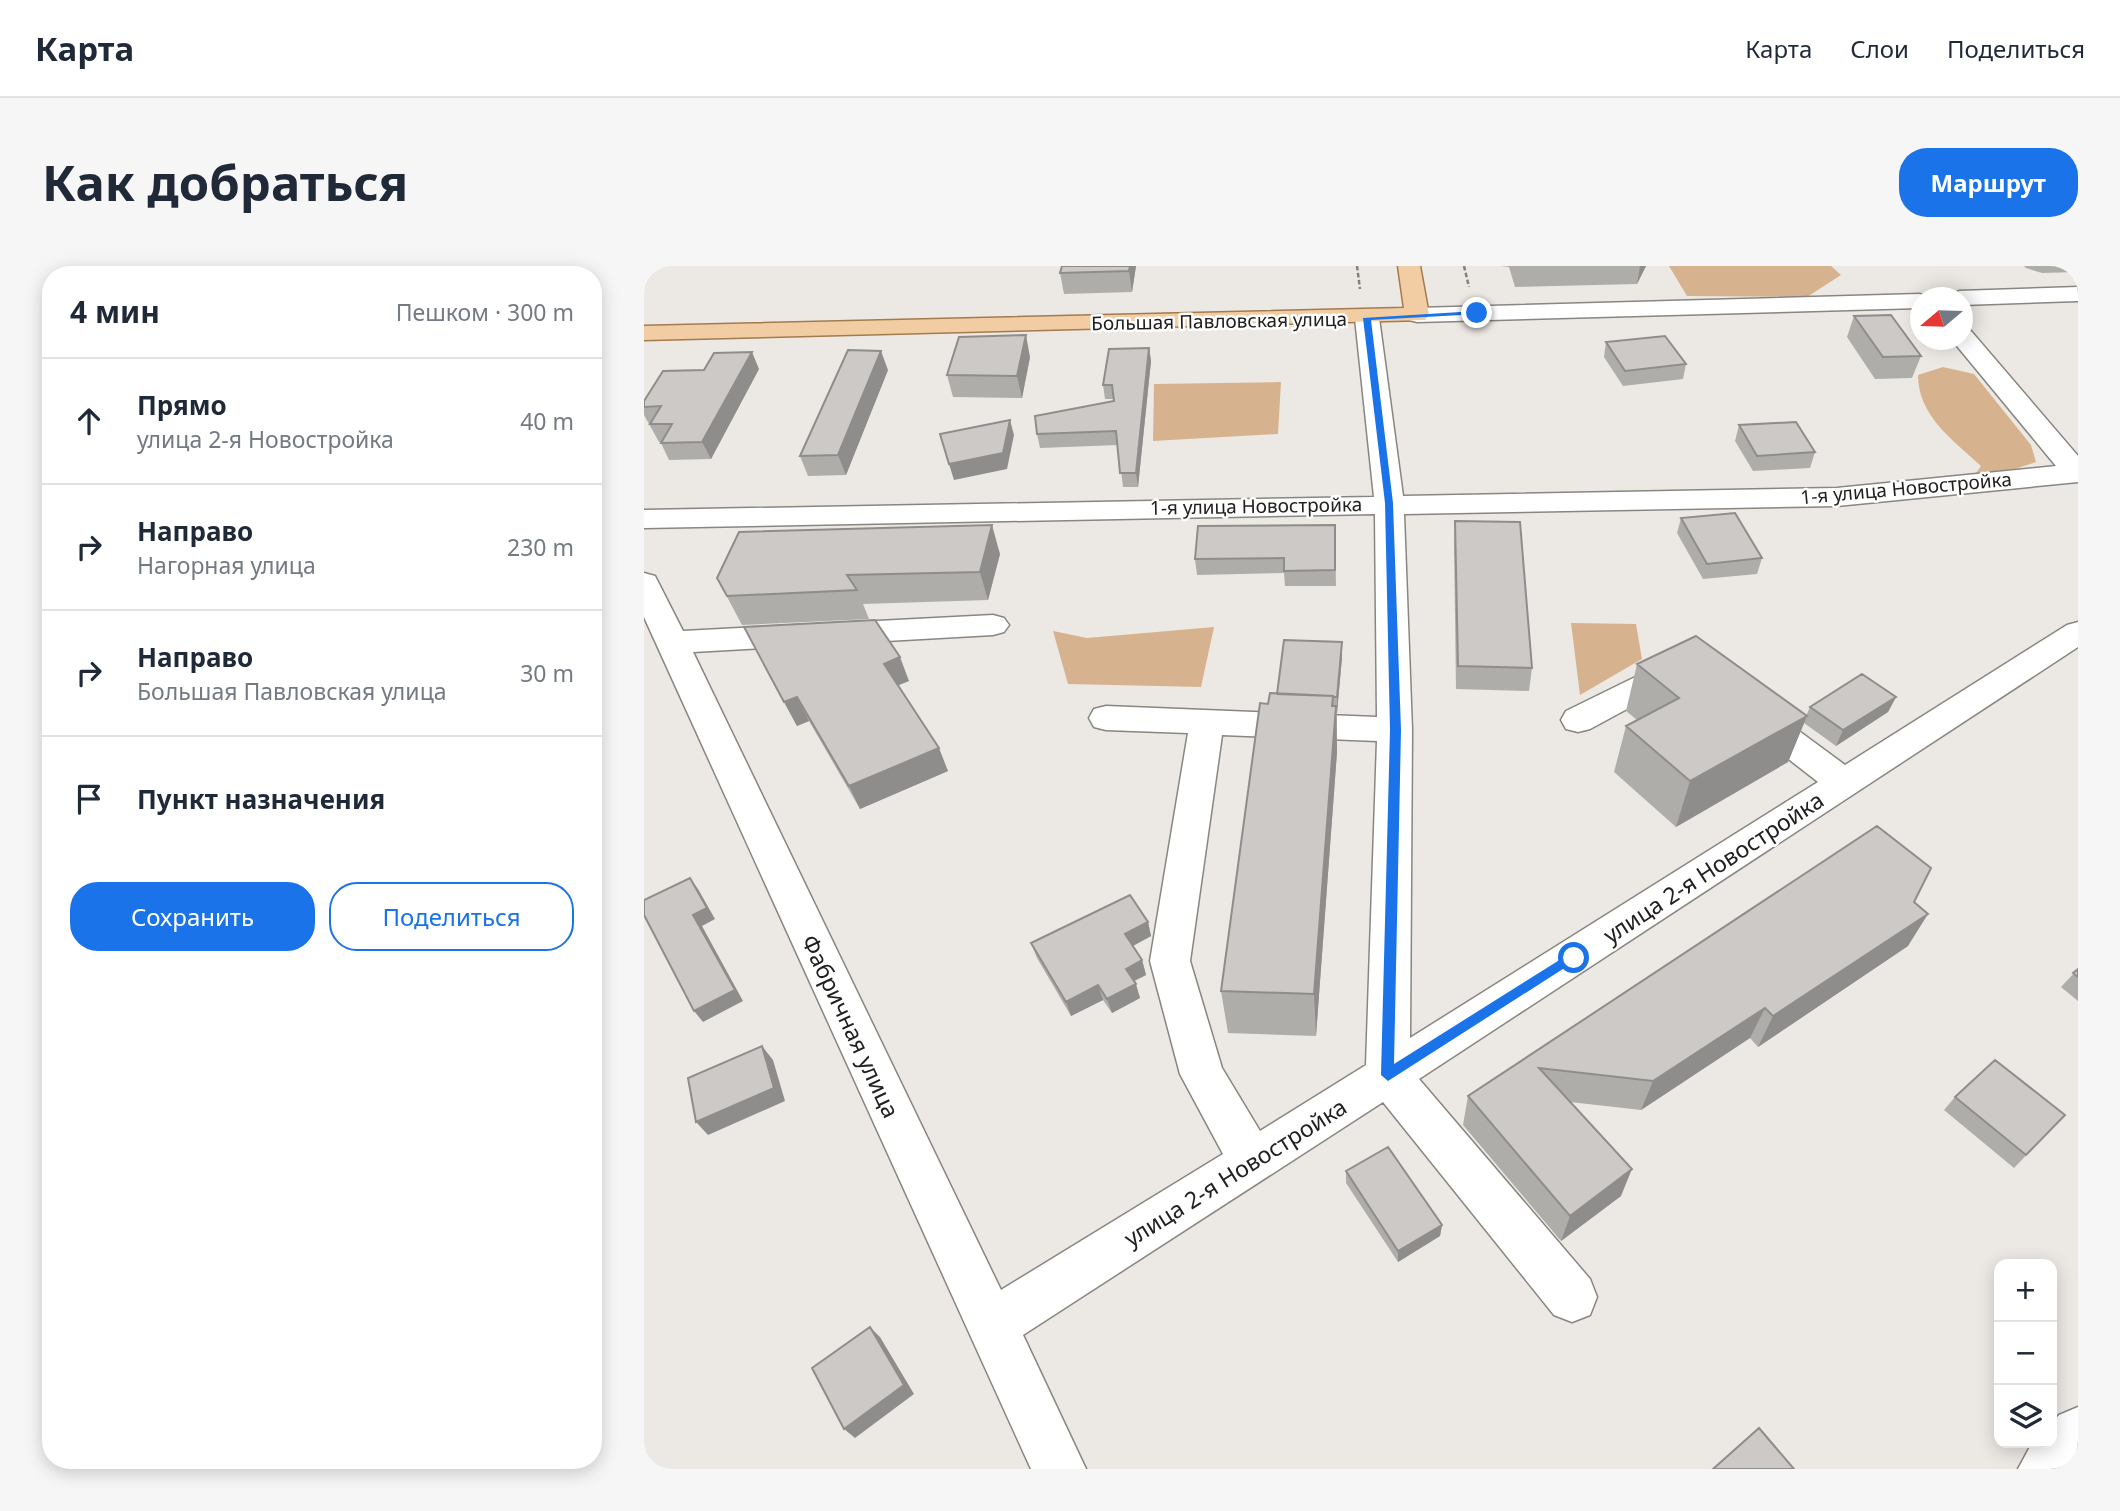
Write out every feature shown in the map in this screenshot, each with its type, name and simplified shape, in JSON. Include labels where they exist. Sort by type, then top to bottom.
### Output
[{"type":"main road","points":[[1409,266],[1416,315]]},
{"type":"main road","name":"Большая Павловская улица","points":[[644,333],[1416,315]]},
{"type":"street","points":[[1967,275],[1982,295]]},
{"type":"street","points":[[1973,296],[2078,294]]},
{"type":"street","name":"Большая Павловская улица","points":[[1416,315],[1910,301]]},
{"type":"street","points":[[1367,318],[1389,503],[1395,730],[1388,1075],[1572,1297]]},
{"type":"street","points":[[1973,348],[2077,473]]},
{"type":"street","name":"1-я улица Новостройка","points":[[644,519],[1389,503],[1837,497],[2077,473]]},
{"type":"street","name":"Фабричная улица","points":[[644,583],[1059,1469]]},
{"type":"street","points":[[672,642],[993,625]]},
{"type":"street","name":"улица 2-я Новостройка","points":[[992,1325],[1388,1075],[2078,632]]},
{"type":"street","points":[[1578,720],[1673,668],[1686,668],[1722,690],[1843,783]]},
{"type":"street","points":[[1106,718],[1395,730]]},
{"type":"street","points":[[1207,722],[1170,961],[1202,1074],[1252,1161]]},
{"type":"street","points":[[2045,1469],[2078,1434]]},
{"type":"path","points":[[1357,266],[1360,291]]},
{"type":"shaded area","points":[[1669,266],[1831,266],[1841,275],[1807,297],[1687,296]]},
{"type":"shaded area","points":[[1943,367],[1974,374],[2031,445],[2036,462],[2015,469],[1976,473],[1981,466],[1939,426],[1924,403],[1918,375]]},
{"type":"shaded area","points":[[1281,382],[1278,434],[1153,441],[1154,384]]},
{"type":"shaded area","points":[[1571,623],[1636,624],[1642,659],[1580,695]]},
{"type":"shaded area","points":[[1214,627],[1201,687],[1068,684],[1053,631],[1087,638]]},
{"type":"building","points":[[1062,266],[1130,266],[1129,271],[1060,273]]},
{"type":"building","points":[[1891,315],[1910,341],[1910,350],[1917,350],[1921,356],[1883,357],[1854,316]]},
{"type":"building","points":[[1026,335],[1017,376],[947,375],[959,337]]},
{"type":"building","points":[[1665,336],[1686,364],[1625,371],[1606,342]]},
{"type":"building","points":[[1149,348],[1136,473],[1120,473],[1116,431],[1037,434],[1035,416],[1114,401],[1112,385],[1103,385],[1109,349]]},
{"type":"building","points":[[848,350],[881,351],[838,455],[800,456]]},
{"type":"building","points":[[752,352],[702,442],[661,443],[672,424],[650,424],[661,406],[644,407],[644,401],[663,371],[704,370],[714,353]]},
{"type":"building","points":[[1010,420],[1003,453],[949,464],[940,434]]},
{"type":"building","points":[[1796,422],[1815,452],[1757,456],[1739,425]]},
{"type":"building","points":[[1735,513],[1762,558],[1707,564],[1681,518]]},
{"type":"building","points":[[1455,521],[1520,522],[1532,668],[1458,666]]},
{"type":"building","points":[[992,525],[980,572],[847,575],[857,590],[727,596],[717,578],[739,532]]},
{"type":"building","points":[[1335,525],[1335,570],[1284,571],[1284,558],[1195,559],[1198,526]]},
{"type":"building","points":[[875,620],[900,657],[884,664],[939,748],[849,786],[797,697],[784,702],[744,627]]},
{"type":"building","points":[[1696,636],[1807,716],[1690,781],[1626,726],[1679,698],[1637,664]]},
{"type":"building","points":[[1284,640],[1342,642],[1337,697],[1277,694]]},
{"type":"building","points":[[1862,674],[1896,697],[1843,730],[1810,707]]},
{"type":"building","points":[[1270,693],[1333,696],[1332,706],[1336,706],[1314,994],[1221,991],[1260,703],[1268,704]]},
{"type":"building","points":[[1877,826],[1931,868],[1914,902],[1928,914],[1773,1016],[1765,1008],[1653,1081],[1539,1068],[1632,1169],[1570,1216],[1468,1096]]},
{"type":"building","points":[[690,878],[707,908],[693,915],[735,990],[694,1011],[644,915],[644,900]]},
{"type":"building","points":[[1130,895],[1148,922],[1125,934],[1142,960],[1126,969],[1136,984],[1107,999],[1098,985],[1066,1002],[1031,943]]},
{"type":"building","points":[[762,1046],[774,1088],[696,1122],[688,1078]]},
{"type":"building","points":[[1995,1060],[2065,1115],[2026,1155],[1955,1097]]},
{"type":"building","points":[[1388,1147],[1442,1225],[1398,1251],[1346,1171]]},
{"type":"building","points":[[870,1327],[904,1385],[844,1429],[812,1368]]},
{"type":"building","points":[[1759,1428],[1794,1469],[1713,1469]]},
{"type":"route","points":[[1477,313],[1367,318],[1389,503],[1396,768],[1388,1075],[1574,958]]}]
